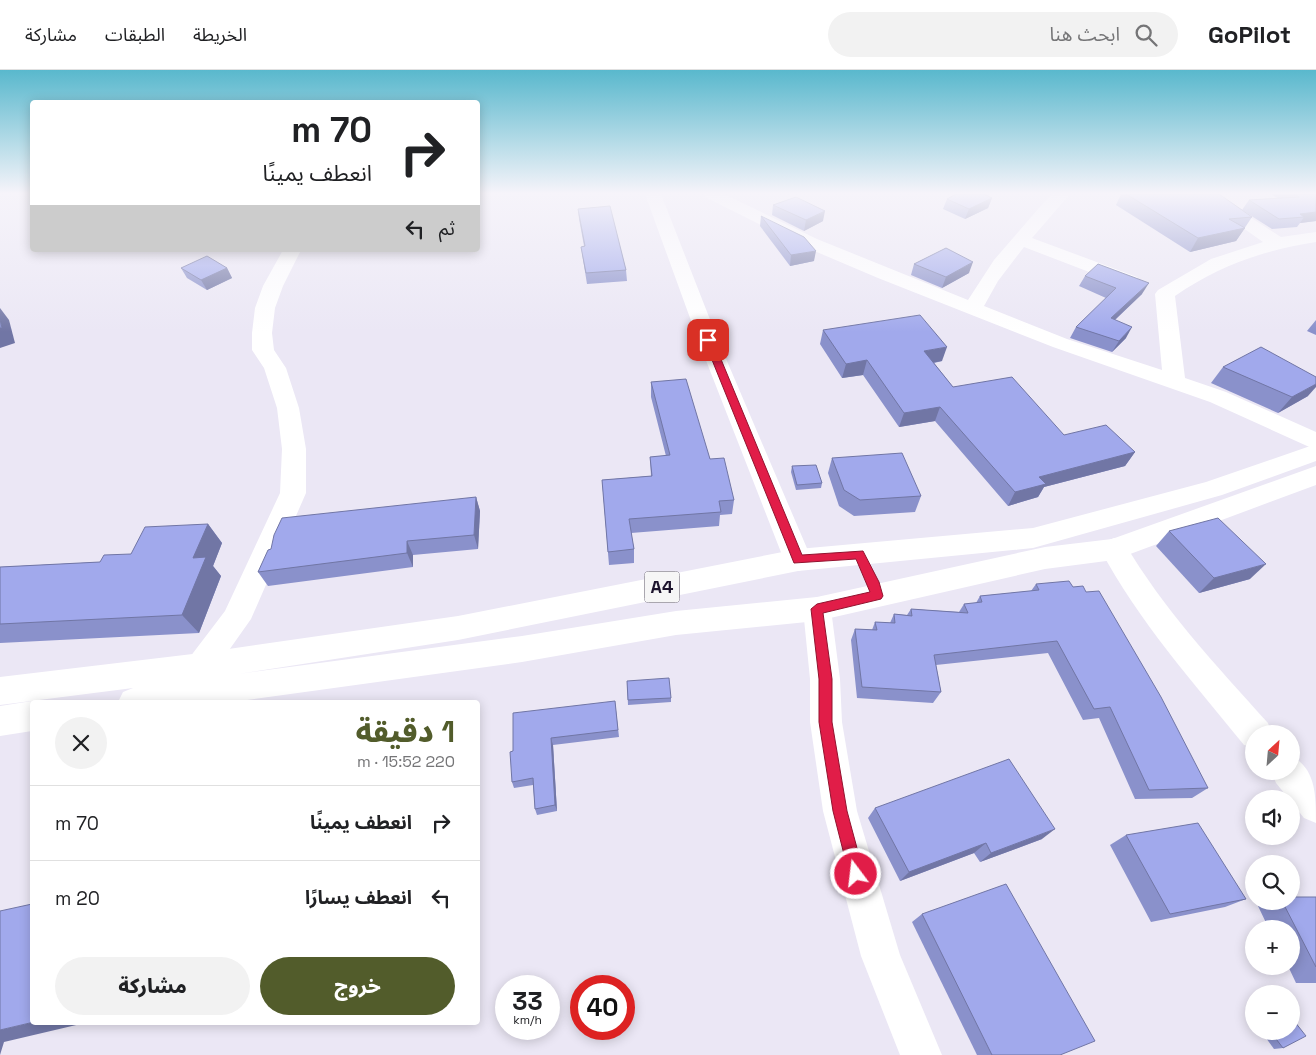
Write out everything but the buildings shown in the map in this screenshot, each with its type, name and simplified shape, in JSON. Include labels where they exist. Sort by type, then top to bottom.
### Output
[{"type":"main road","points":[[670,240],[708,340],[798,560]]},
{"type":"main road","points":[[803,240],[1060,344],[1174,382],[1254,412],[1316,442]]},
{"type":"main road","points":[[973,309],[980,292],[993,273],[1021,240],[1165,294]]},
{"type":"main road","points":[[1165,294],[1189,276],[1213,264],[1276,242],[1292,240]]},
{"type":"main road","points":[[198,680],[236,619],[293,493],[294,449],[288,408],[275,368],[263,350],[262,333],[265,308],[272,286],[291,252]]},
{"type":"main road","points":[[1165,294],[1174,382]]},
{"type":"main road","name":"A4","points":[[0,691],[198,680],[457,658],[676,623],[817,609],[877,596],[1039,548],[1136,512],[1213,489],[1316,452]]},
{"type":"main road","name":"A4","points":[[140,700],[198,680],[798,560],[859,554],[1039,548],[1114,549],[1316,475]]},
{"type":"main road","points":[[1114,549],[1127,574],[1156,613],[1249,725]]},
{"type":"main road","points":[[859,554],[873,582],[877,596]]},
{"type":"main road","points":[[724,575],[723,591],[725,602],[734,617]]},
{"type":"main road","points":[[817,609],[825,679],[826,722],[840,811],[881,956],[921,1055]]},
{"type":"main road","points":[[457,658],[458,628]]},
{"type":"main road","points":[[0,721],[30,716]]},
{"type":"main road","points":[[1295,780],[1316,806]]},
{"type":"route","points":[[708,340],[798,560],[859,554],[869,572],[877,596],[817,609],[825,679],[826,722],[840,811],[856,874]]}]
